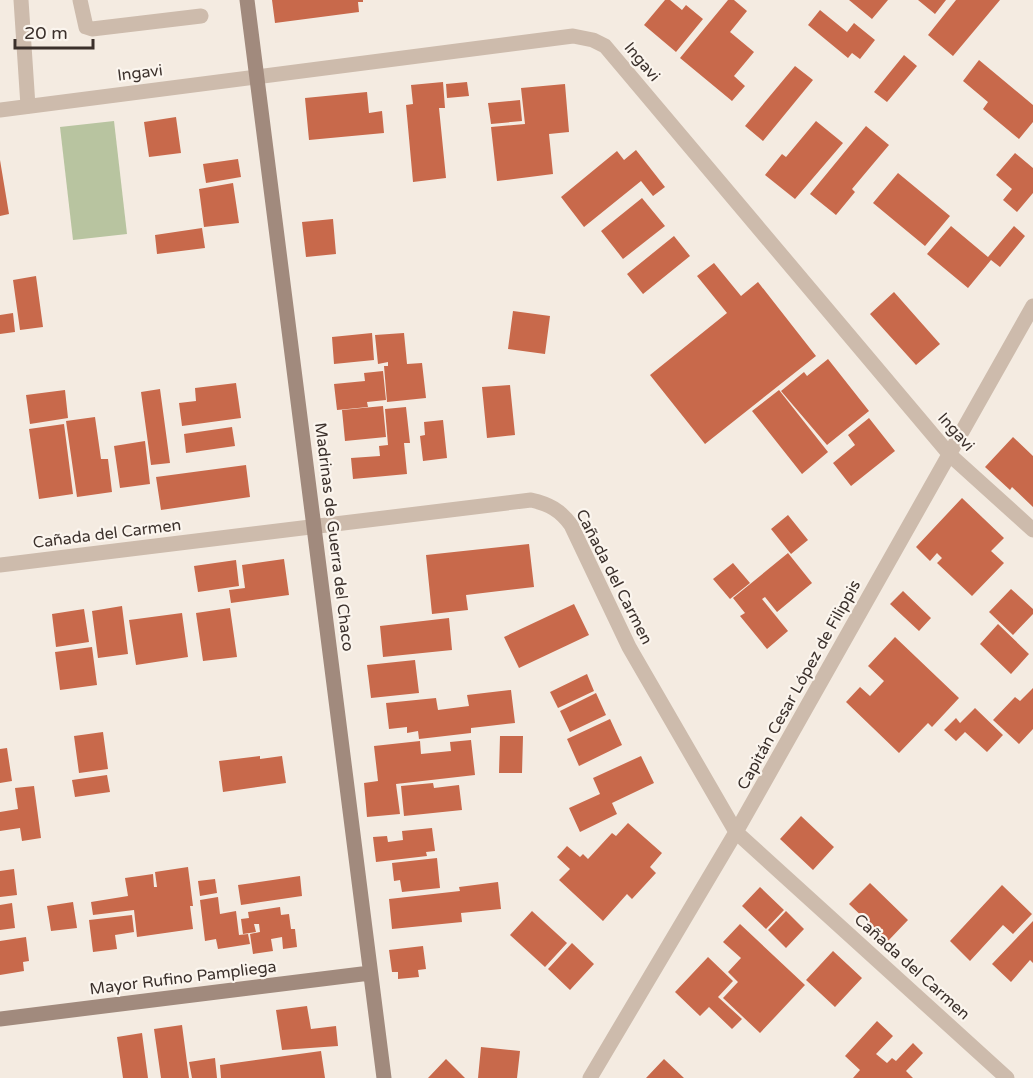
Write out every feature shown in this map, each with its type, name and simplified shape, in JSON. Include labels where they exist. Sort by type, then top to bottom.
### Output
[{"type":"street","points":[[21,0],[28,106]]},
{"type":"street","points":[[81,0],[86,27],[92,29],[201,16]]},
{"type":"street","name":"Madrinas de Guerra del Chaco","points":[[247,0],[384,1078]]},
{"type":"street","name":"Ingavi","points":[[0,110],[573,36],[593,40],[605,46],[950,455],[1033,530]]},
{"type":"street","name":"Capitán Cesar López de Filippis","points":[[590,1078],[736,832],[1033,306]]},
{"type":"street","name":"Cañada del Carmen","points":[[0,565],[531,500],[561,512],[571,525],[629,647],[736,832],[1008,1078]]},
{"type":"street","name":"Mayor Rufino Pampliega","points":[[0,1019],[370,973]]},
{"type":"green space","points":[[114,121],[127,234],[73,240],[60,127]]},
{"type":"building","points":[[272,0],[363,0],[363,2],[358,2],[359,12],[275,23]]},
{"type":"building","points":[[665,0],[670,0],[682,10],[686,5],[703,19],[676,52],[644,25]]},
{"type":"building","points":[[728,0],[734,0],[747,11],[730,32],[754,52],[734,76],[745,86],[732,101],[680,58]]},
{"type":"building","points":[[849,0],[888,0],[872,19]]},
{"type":"building","points":[[918,0],[946,0],[935,14]]},
{"type":"building","points":[[956,0],[1000,0],[953,56],[928,35]]},
{"type":"building","points":[[820,10],[847,32],[854,23],[875,40],[860,59],[852,53],[848,58],[808,25]]},
{"type":"building","points":[[904,55],[917,66],[887,102],[874,92]]},
{"type":"building","points":[[979,60],[1033,105],[1033,122],[1019,139],[983,109],[988,102],[963,81]]},
{"type":"building","points":[[795,66],[813,80],[763,141],[745,126]]},
{"type":"building","points":[[443,82],[445,108],[439,108],[446,178],[413,182],[406,105],[413,104],[411,85]]},
{"type":"building","points":[[467,82],[469,96],[447,98],[446,84]]},
{"type":"building","points":[[565,84],[569,132],[549,134],[553,174],[497,181],[491,127],[525,124],[521,88]]},
{"type":"building","points":[[367,92],[369,113],[382,111],[384,133],[309,140],[305,98]]},
{"type":"building","points":[[520,100],[522,121],[491,124],[488,103]]},
{"type":"building","points":[[176,117],[181,153],[149,157],[144,122]]},
{"type":"building","points":[[816,121],[843,143],[795,199],[765,175],[782,154],[786,157]]},
{"type":"building","points":[[866,126],[889,145],[852,189],[855,192],[836,215],[810,194]]},
{"type":"building","points":[[636,150],[665,187],[653,196],[641,181],[584,227],[561,197],[617,151],[624,160]]},
{"type":"building","points":[[1015,153],[1033,168],[1033,193],[1017,212],[1003,200],[1012,189],[996,175]]},
{"type":"building","points":[[238,159],[241,177],[206,183],[203,164]]},
{"type":"building","points":[[0,160],[9,214],[0,216]]},
{"type":"building","points":[[898,173],[950,216],[925,246],[873,203]]},
{"type":"building","points":[[233,183],[239,223],[204,227],[199,189]]},
{"type":"building","points":[[642,198],[665,226],[623,259],[601,231]]},
{"type":"building","points":[[333,219],[336,254],[306,257],[302,222]]},
{"type":"building","points":[[951,226],[988,257],[1014,226],[1025,236],[1000,267],[991,260],[968,288],[927,254]]},
{"type":"building","points":[[202,228],[205,248],[157,254],[155,235]]},
{"type":"building","points":[[674,236],[690,256],[643,294],[627,274]]},
{"type":"building","points":[[714,263],[741,296],[758,282],[816,356],[705,444],[650,375],[727,313],[697,276]]},
{"type":"building","points":[[36,276],[43,327],[20,330],[13,280]]},
{"type":"building","points":[[894,292],[940,344],[916,365],[870,314]]},
{"type":"building","points":[[513,311],[550,316],[545,354],[508,349]]},
{"type":"building","points":[[13,313],[15,332],[0,334],[0,315]]},
{"type":"building","points":[[372,333],[374,360],[334,364],[332,337]]},
{"type":"building","points":[[404,333],[407,364],[422,363],[426,398],[387,402],[384,366],[388,366],[388,362],[378,364],[375,335]]},
{"type":"building","points":[[828,359],[869,411],[827,445],[781,391],[804,372],[807,376]]},
{"type":"building","points":[[383,371],[386,400],[367,402],[368,407],[337,410],[334,384],[365,381],[364,373]]},
{"type":"building","points":[[236,383],[241,418],[182,426],[179,403],[196,401],[195,388]]},
{"type":"building","points":[[510,385],[515,435],[487,438],[482,387]]},
{"type":"building","points":[[160,389],[170,463],[151,465],[141,392]]},
{"type":"building","points":[[65,390],[68,418],[30,424],[26,395]]},
{"type":"building","points":[[779,390],[828,452],[802,474],[752,411]]},
{"type":"building","points":[[383,406],[386,437],[345,441],[342,410]]},
{"type":"building","points":[[406,407],[410,443],[404,443],[407,474],[353,479],[351,458],[380,456],[379,446],[388,445],[385,409]]},
{"type":"building","points":[[95,417],[101,459],[108,459],[112,492],[77,497],[66,421]]},
{"type":"building","points":[[869,418],[895,451],[851,486],[833,463],[855,445],[848,435]]},
{"type":"building","points":[[443,420],[447,458],[423,461],[420,436],[425,435],[424,422]]},
{"type":"building","points":[[64,424],[73,494],[39,499],[29,429]]},
{"type":"building","points":[[232,427],[235,446],[186,453],[184,434]]},
{"type":"building","points":[[1013,437],[1033,456],[1033,507],[1012,487],[1010,490],[985,467]]},
{"type":"building","points":[[145,441],[150,484],[120,488],[114,446]]},
{"type":"building","points":[[246,465],[250,497],[161,510],[156,477]]},
{"type":"building","points":[[962,498],[1004,538],[991,551],[1004,563],[972,596],[937,563],[942,558],[937,553],[930,561],[916,547]]},
{"type":"building","points":[[788,515],[808,540],[791,554],[771,529]]},
{"type":"building","points":[[529,544],[534,587],[466,595],[468,610],[432,614],[426,555]]},
{"type":"building","points":[[788,553],[812,583],[777,612],[765,597],[762,599],[788,631],[767,649],[740,616],[745,613],[733,598]]},
{"type":"building","points":[[284,559],[289,595],[231,603],[229,590],[245,588],[242,565]]},
{"type":"building","points":[[236,560],[239,586],[198,592],[194,566]]},
{"type":"building","points":[[733,563],[750,583],[730,599],[713,579]]},
{"type":"building","points":[[1011,589],[1033,609],[1033,614],[1013,635],[989,612]]},
{"type":"building","points":[[903,591],[931,618],[919,631],[890,604]]},
{"type":"building","points":[[574,604],[589,635],[519,668],[504,637]]},
{"type":"building","points":[[122,606],[128,654],[98,658],[92,611]]},
{"type":"building","points":[[230,608],[237,657],[203,661],[196,613]]},
{"type":"building","points":[[84,609],[89,642],[56,647],[52,614]]},
{"type":"building","points":[[182,613],[188,657],[136,665],[129,620]]},
{"type":"building","points":[[449,618],[452,650],[383,657],[380,626]]},
{"type":"building","points":[[998,624],[1029,654],[1011,674],[980,644]]},
{"type":"building","points":[[895,637],[959,698],[932,727],[928,723],[899,753],[846,702],[860,687],[870,696],[884,681],[868,666]]},
{"type":"building","points":[[92,647],[97,685],[60,690],[55,652]]},
{"type":"building","points":[[415,660],[419,693],[371,698],[367,665]]},
{"type":"building","points":[[587,674],[594,691],[558,708],[550,692]]},
{"type":"building","points":[[1033,688],[1033,729],[1019,744],[993,720],[1015,697],[1020,701]]},
{"type":"building","points":[[511,690],[515,723],[471,728],[471,733],[419,739],[418,731],[407,733],[407,727],[389,729],[386,703],[436,698],[438,710],[469,706],[467,695]]},
{"type":"building","points":[[596,693],[606,715],[570,732],[560,711]]},
{"type":"building","points":[[975,708],[1003,735],[987,752],[965,732],[956,741],[944,730],[956,718],[960,723]]},
{"type":"building","points":[[610,719],[622,745],[579,766],[567,739]]},
{"type":"building","points":[[103,732],[108,769],[79,773],[74,736]]},
{"type":"building","points":[[500,736],[523,736],[522,773],[499,773]]},
{"type":"building","points":[[471,740],[475,775],[396,784],[400,814],[367,817],[364,783],[378,781],[374,746],[420,741],[421,754],[451,751],[450,742]]},
{"type":"building","points":[[7,748],[12,781],[0,783],[0,749]]},
{"type":"building","points":[[260,756],[260,759],[282,756],[286,783],[223,792],[219,761]]},
{"type":"building","points":[[641,756],[654,783],[612,803],[617,814],[580,832],[569,808],[600,794],[593,778]]},
{"type":"building","points":[[107,775],[110,792],[75,797],[72,780]]},
{"type":"building","points":[[433,783],[434,788],[459,785],[462,810],[404,816],[401,786]]},
{"type":"building","points":[[34,786],[41,838],[22,841],[20,828],[0,831],[0,812],[18,809],[15,788]]},
{"type":"building","points":[[801,816],[834,847],[813,870],[780,839]]},
{"type":"building","points":[[628,823],[662,853],[650,867],[656,873],[632,899],[627,894],[603,921],[559,880],[570,869],[557,857],[567,846],[580,857],[583,854],[588,859],[612,833],[616,836]]},
{"type":"building","points":[[432,828],[435,851],[426,852],[427,856],[376,862],[373,837],[387,836],[388,842],[403,840],[402,831]]},
{"type":"building","points":[[437,858],[440,888],[402,892],[400,880],[394,881],[392,863]]},
{"type":"building","points":[[188,867],[193,906],[190,906],[193,929],[137,937],[134,910],[93,915],[91,902],[128,896],[125,878],[153,874],[154,887],[157,887],[155,872]]},
{"type":"building","points":[[14,869],[17,895],[0,897],[0,871]]},
{"type":"building","points":[[300,876],[302,896],[241,905],[238,885]]},
{"type":"building","points":[[215,879],[217,893],[200,896],[198,881]]},
{"type":"building","points":[[498,882],[501,909],[461,913],[462,922],[392,929],[389,899],[460,891],[459,887]]},
{"type":"building","points":[[870,883],[908,920],[888,941],[849,904]]},
{"type":"building","points":[[1002,885],[1032,914],[1013,934],[1003,925],[970,961],[950,941]]},
{"type":"building","points":[[760,887],[784,910],[766,929],[742,906]]},
{"type":"building","points":[[218,897],[220,914],[236,911],[239,935],[248,934],[250,944],[218,949],[216,939],[205,941],[200,900]]},
{"type":"building","points":[[73,902],[77,928],[51,931],[47,906]]},
{"type":"building","points":[[12,903],[15,928],[0,930],[0,905]]},
{"type":"building","points":[[280,907],[281,915],[289,914],[291,929],[295,929],[297,947],[283,949],[282,937],[271,939],[273,951],[253,954],[250,934],[260,932],[259,924],[254,924],[256,932],[243,934],[241,919],[249,918],[248,912]]},
{"type":"building","points":[[532,911],[567,943],[545,967],[510,935]]},
{"type":"building","points":[[786,911],[804,929],[786,948],[768,930]]},
{"type":"building","points":[[132,915],[134,932],[115,935],[117,949],[93,952],[89,920]]},
{"type":"building","points":[[1033,921],[1033,963],[1030,960],[1011,982],[992,964]]},
{"type":"building","points":[[740,924],[805,985],[760,1033],[723,998],[738,982],[728,972],[741,958],[723,942]]},
{"type":"building","points":[[26,937],[29,961],[23,962],[24,971],[0,975],[0,941]]},
{"type":"building","points":[[572,943],[594,964],[570,990],[548,969]]},
{"type":"building","points":[[423,946],[426,969],[418,970],[419,977],[398,979],[398,972],[392,972],[389,950]]},
{"type":"building","points":[[833,951],[862,978],[835,1007],[806,980]]},
{"type":"building","points":[[708,957],[733,981],[718,997],[742,1019],[732,1029],[709,1007],[700,1016],[675,992]]},
{"type":"building","points":[[307,1006],[311,1029],[336,1026],[338,1046],[282,1050],[276,1010]]},
{"type":"building","points":[[877,1021],[893,1036],[876,1054],[887,1063],[892,1058],[896,1061],[913,1043],[923,1053],[906,1071],[913,1078],[853,1078],[860,1070],[845,1056]]},
{"type":"building","points":[[182,1025],[189,1078],[161,1078],[154,1029]]},
{"type":"building","points":[[142,1033],[148,1078],[123,1078],[117,1037]]},
{"type":"building","points":[[481,1047],[520,1051],[517,1078],[478,1078]]},
{"type":"building","points":[[321,1051],[325,1078],[221,1078],[220,1065]]},
{"type":"building","points":[[215,1058],[217,1078],[192,1078],[189,1062]]},
{"type":"building","points":[[446,1059],[465,1078],[428,1078]]},
{"type":"building","points":[[664,1059],[684,1078],[646,1078]]}]
